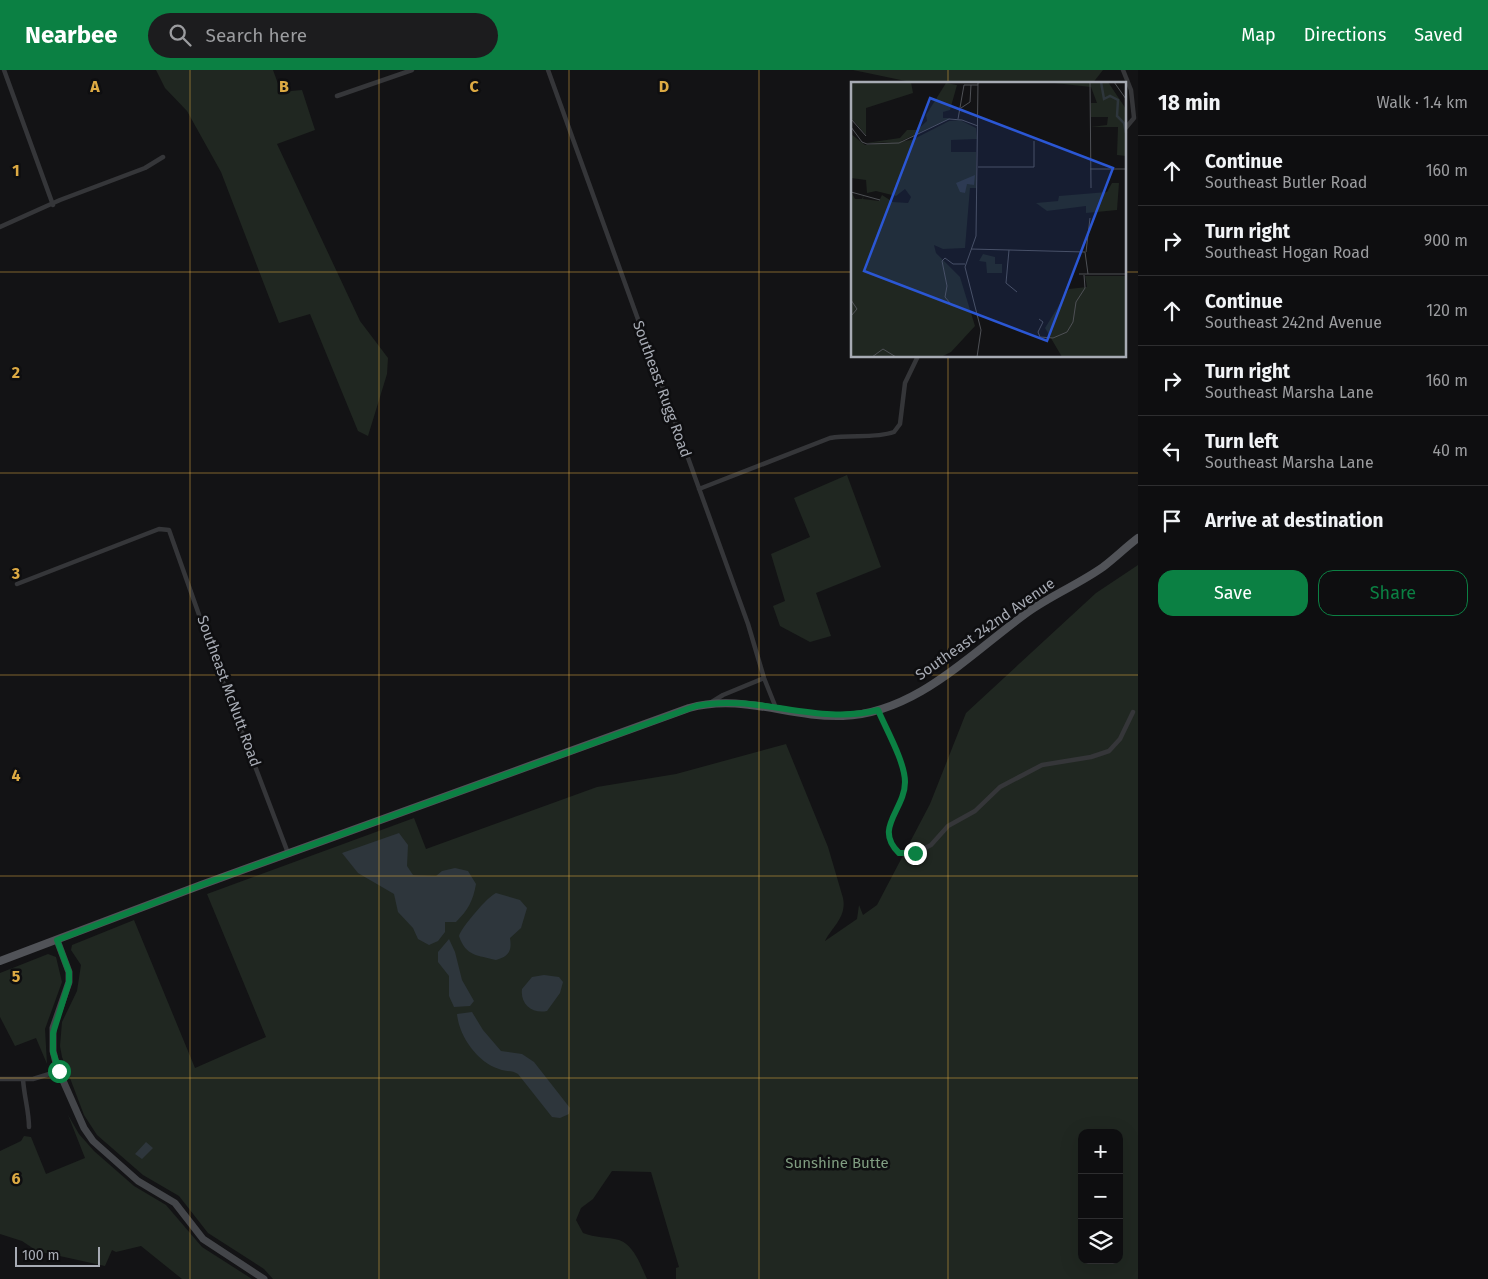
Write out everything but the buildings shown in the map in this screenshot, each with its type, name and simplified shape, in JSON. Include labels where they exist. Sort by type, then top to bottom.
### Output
[{"type":"main road","name":"Southeast 242nd Avenue","points":[[0,961],[288,853],[670,714],[709,704],[729,702],[842,716],[878,710],[933,684],[1028,612],[1103,567],[1138,538]]},
{"type":"main road","points":[[57,940],[69,972],[69,982],[53,1033],[53,1052],[80,1121],[94,1141],[138,1180],[175,1203],[203,1239],[264,1279]]},
{"type":"street","points":[[4,70],[53,205]]},
{"type":"street","points":[[337,96],[412,70]]},
{"type":"street","name":"Southeast Rugg Road","points":[[548,70],[754,640],[764,678],[776,708]]},
{"type":"street","points":[[1123,70],[1131,90],[1134,118],[1126,128]]},
{"type":"street","points":[[0,226],[53,205],[60,200],[145,168],[163,157]]},
{"type":"street","points":[[699,490],[830,438],[843,435],[881,435],[894,432],[900,424],[905,384],[917,358]]},
{"type":"street","name":"Southeast McNutt Road","points":[[17,584],[159,529],[169,530],[223,682],[288,853]]},
{"type":"street","points":[[709,704],[723,695],[764,678]]},
{"type":"street","points":[[878,710],[901,765],[905,782],[902,797],[888,832],[888,839],[899,853],[909,853],[931,845],[948,826],[975,811],[1000,787],[1042,765],[1091,757],[1110,751],[1120,739],[1134,712]]},
{"type":"street","points":[[0,1079],[11,1077],[23,1079],[43,1078],[59,1071]]},
{"type":"street","points":[[23,1079],[24,1094],[29,1113],[29,1127]]},
{"type":"green space","points":[[156,70],[273,70],[281,92],[302,90],[315,130],[277,144],[360,321],[388,358],[387,374],[368,436],[358,431],[310,314],[279,323],[221,172],[187,111],[165,88]]},
{"type":"green space","points":[[853,70],[1103,70],[1094,82],[910,82]]},
{"type":"green space","points":[[847,475],[881,567],[816,593],[831,636],[810,642],[780,626],[773,606],[785,601],[771,554],[810,537],[794,498]]},
{"type":"green space","name":"Sunshine Butte","points":[[1138,565],[1138,1279],[676,1279],[676,1268],[679,1267],[651,1172],[612,1171],[593,1199],[581,1208],[576,1220],[583,1233],[619,1240],[629,1246],[647,1279],[273,1279],[264,1269],[208,1233],[179,1196],[143,1175],[97,1135],[84,1115],[62,1057],[60,1046],[62,1022],[77,991],[81,965],[71,950],[72,945],[134,920],[195,1068],[266,1037],[207,894],[414,818],[426,849],[597,787],[676,774],[786,744],[828,847],[843,898],[844,905],[841,916],[825,941],[857,919],[859,905],[863,915],[877,905],[930,804],[966,713],[1096,593]]},
{"type":"green space","points":[[48,954],[56,957],[62,982],[45,1029],[47,1064],[36,1038],[15,1046],[0,1017],[0,973]]},
{"type":"green space","points":[[68,1115],[79,1134],[94,1151],[134,1186],[166,1205],[202,1247],[252,1279],[182,1279],[141,1246],[116,1252],[112,1250],[105,1266],[37,1251],[22,1241],[0,1234],[0,1151],[21,1141],[24,1136],[31,1137],[46,1174],[85,1158]]},
{"type":"shaded area","points":[[399,833],[408,845],[407,866],[413,875],[436,876],[442,871],[455,868],[468,871],[476,884],[472,900],[464,913],[456,922],[445,922],[445,932],[438,941],[429,945],[418,939],[413,928],[398,912],[394,894],[358,873],[342,853]]},
{"type":"shaded area","points":[[496,893],[520,900],[527,908],[521,928],[510,938],[509,952],[504,957],[496,960],[469,952],[459,936],[464,926],[475,913]]},
{"type":"shaded area","points":[[449,939],[455,952],[462,980],[474,1001],[470,1006],[454,1007],[449,996],[449,976],[438,962],[438,952]]},
{"type":"shaded area","points":[[544,975],[559,977],[563,982],[560,993],[547,1011],[542,1012],[528,1007],[523,999],[522,989],[532,977]]},
{"type":"shaded area","points":[[472,1012],[483,1030],[501,1051],[522,1054],[534,1062],[570,1108],[569,1114],[560,1118],[552,1117],[518,1074],[501,1070],[483,1061],[465,1039],[458,1022],[457,1014]]},
{"type":"shaded area","points":[[146,1142],[153,1148],[142,1159],[135,1154]]},
{"type":"route","points":[[59,1071],[53,1052],[53,1028],[67,994],[69,972],[57,940],[201,885],[696,706],[721,702],[743,703],[842,716],[864,714],[878,710],[901,765],[905,782],[902,797],[888,832],[888,839],[899,853],[915,853]]}]
